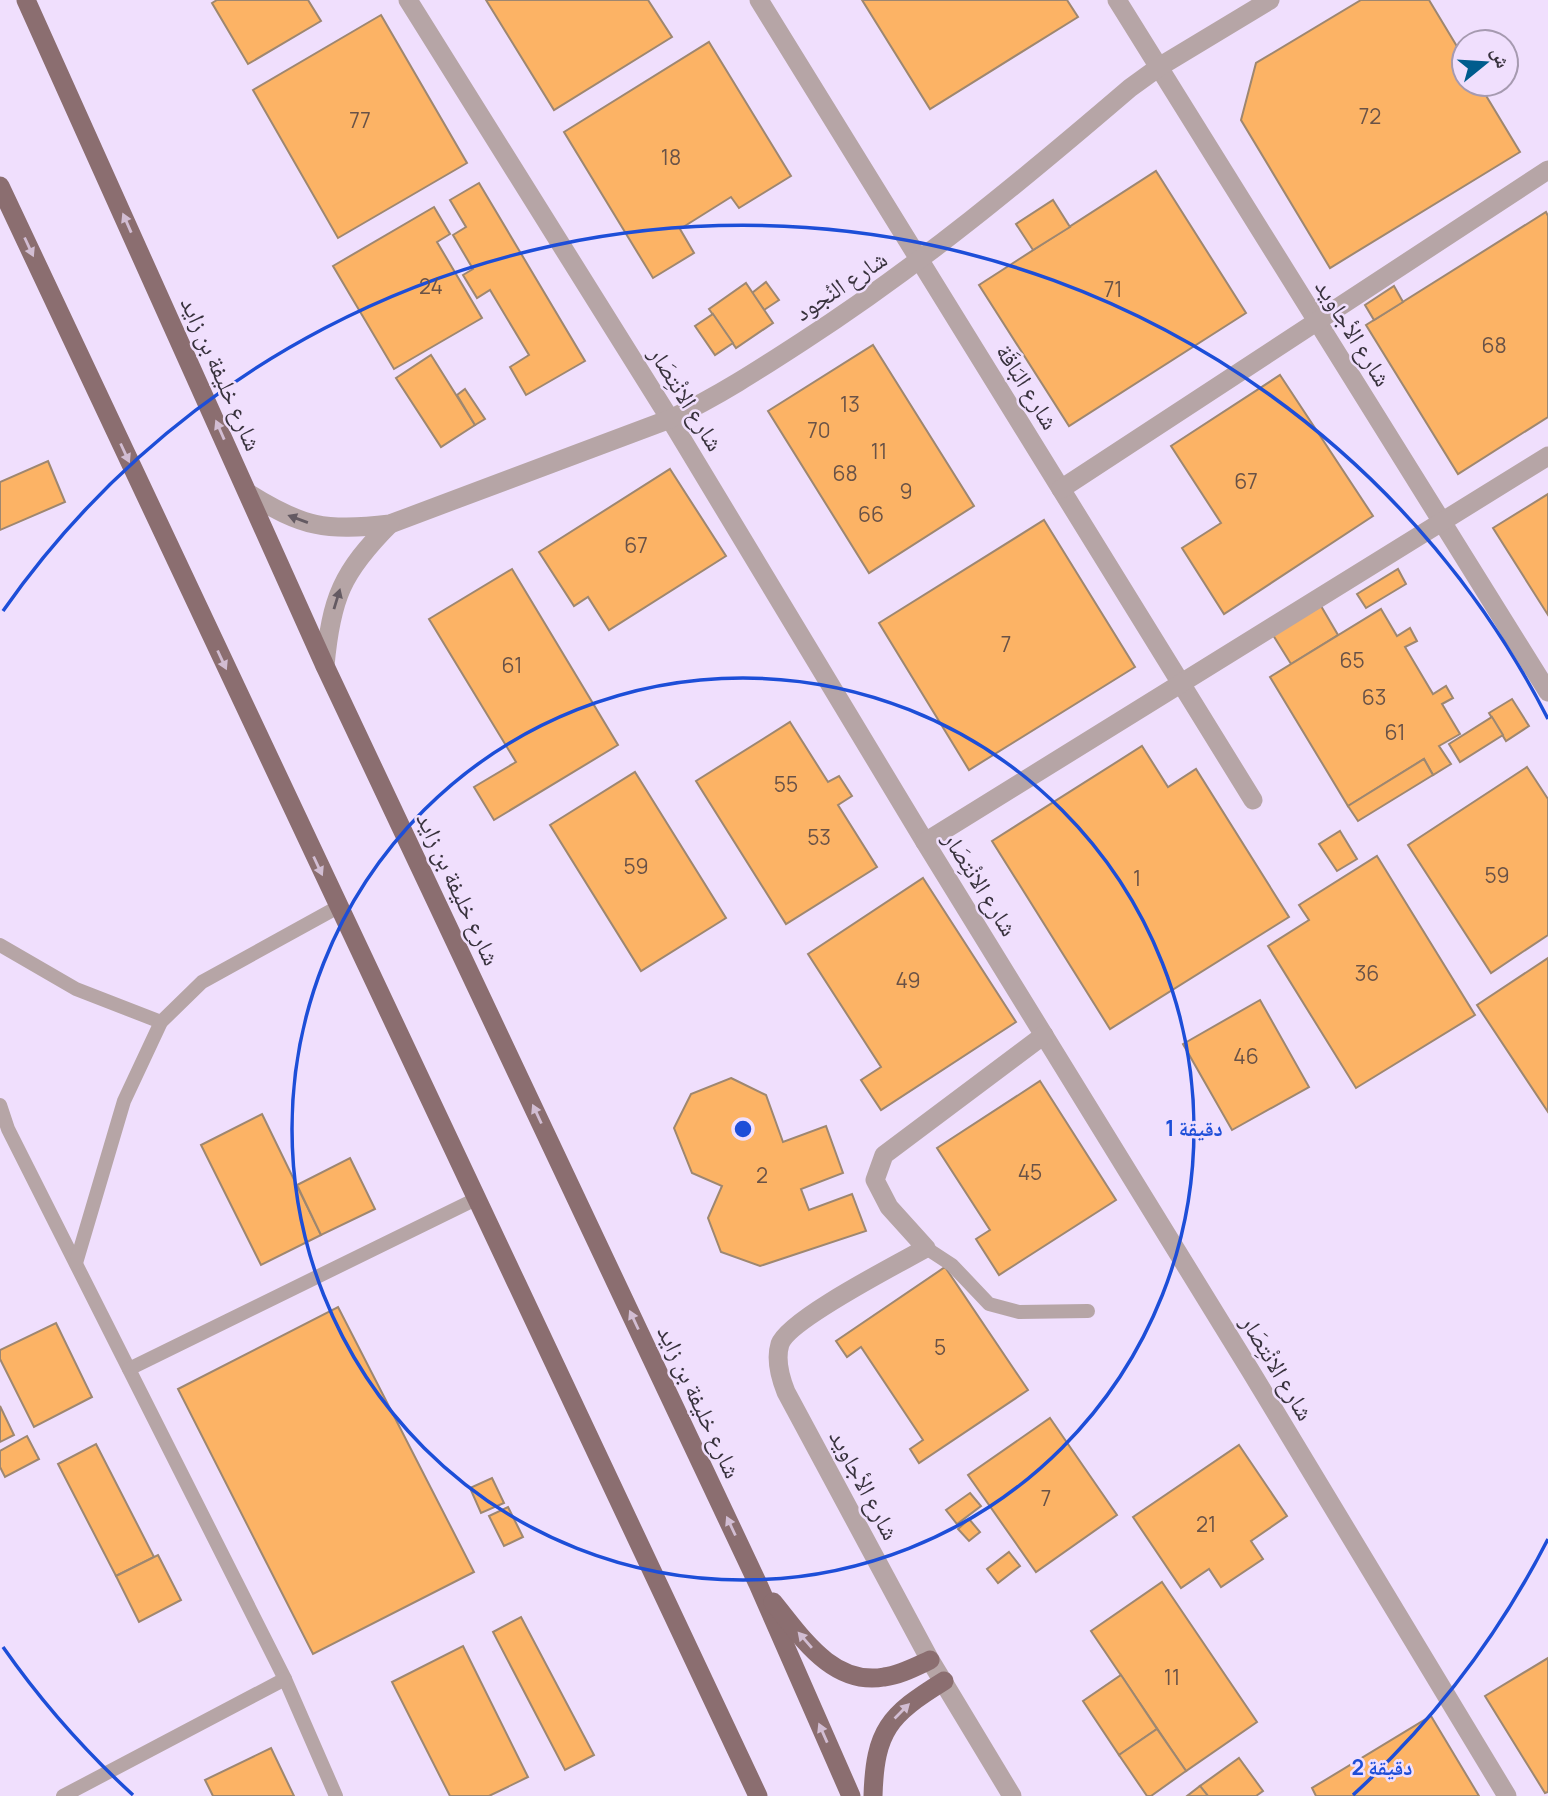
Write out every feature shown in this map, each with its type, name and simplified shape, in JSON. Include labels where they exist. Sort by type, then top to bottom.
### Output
[{"type":"main road","name":"شارع خليفة بن زايد","points":[[26,0],[325,666],[758,1584],[851,1796]]},
{"type":"main road","points":[[0,186],[758,1796]]},
{"type":"main road","points":[[758,1584],[822,1659],[842,1672],[862,1678],[883,1678],[930,1660]]},
{"type":"main road","points":[[873,1796],[877,1758],[884,1731],[914,1699],[944,1681]]},
{"type":"street","name":"شارع الانْتِصَار","points":[[408,0],[670,419],[1507,1796]]},
{"type":"street","name":"شارع البَاقَة","points":[[759,0],[1253,800]]},
{"type":"street","name":"شارع الأجاويد","points":[[1117,0],[1548,692]]},
{"type":"street","name":"شارع النُجود","points":[[248,492],[280,513],[315,526],[352,529],[390,524],[670,419],[707,401],[849,312],[920,261],[1130,88],[1159,67],[1270,0]]},
{"type":"street","points":[[1061,489],[1548,170]]},
{"type":"street","points":[[925,842],[1548,456]]},
{"type":"street","name":"شارع النُجود","points":[[325,666],[328,625],[340,587],[361,553],[390,524]]},
{"type":"street","points":[[926,1248],[889,1207],[875,1180],[884,1156],[1044,1035]]},
{"type":"street","name":"شارع الأجاويد","points":[[926,1248],[800,1322],[780,1343],[778,1363],[786,1392],[930,1660],[1012,1796]]},
{"type":"lane","points":[[76,1263],[124,1101],[161,1022],[202,982],[338,907]]},
{"type":"lane","points":[[0,945],[76,989],[161,1022]]},
{"type":"lane","points":[[0,1105],[8,1129],[285,1679],[336,1796]]},
{"type":"lane","points":[[129,1369],[478,1198]]},
{"type":"lane","points":[[926,1248],[965,1277],[989,1304],[1019,1312],[1088,1311]]},
{"type":"lane","points":[[63,1796],[285,1679]]},
{"type":"building","points":[[217,0],[308,0],[321,21],[248,64],[212,3]]},
{"type":"building","points":[[486,0],[648,0],[672,37],[554,110]]},
{"type":"building","points":[[862,0],[1067,0],[1078,17],[930,109]]},
{"type":"building","points":[[1361,0],[1429,0],[1450,35],[1450,98],[1487,98],[1520,152],[1330,268],[1241,120],[1256,63]]},
{"type":"building","points":[[381,15],[467,163],[338,238],[253,90]]},
{"type":"building","points":[[709,42],[791,176],[739,208],[731,197],[680,229],[694,253],[653,278],[564,132]]},
{"type":"building","points":[[1156,171],[1246,313],[1069,426],[979,285]]},
{"type":"building","points":[[479,183],[585,361],[526,395],[510,367],[529,355],[490,290],[477,298],[463,275],[473,269],[453,235],[466,227],[450,200]]},
{"type":"building","points":[[1053,200],[1070,227],[1033,250],[1016,224]]},
{"type":"building","points":[[434,207],[450,234],[437,242],[482,318],[394,369],[333,266]]},
{"type":"building","points":[[1546,212],[1548,417],[1458,474],[1366,325]]},
{"type":"building","points":[[766,282],[779,300],[764,310],[752,293]]},
{"type":"building","points":[[746,283],[773,323],[736,348],[709,309]]},
{"type":"building","points":[[1394,286],[1403,302],[1374,320],[1365,305]]},
{"type":"building","points":[[713,314],[733,343],[715,355],[695,326]]},
{"type":"building","points":[[873,345],[974,506],[869,573],[768,411]]},
{"type":"building","points":[[431,355],[475,425],[441,447],[396,378]]},
{"type":"building","points":[[1280,375],[1373,516],[1224,614],[1182,548],[1221,523],[1171,446]]},
{"type":"building","points":[[465,389],[485,419],[475,425],[457,395]]},
{"type":"building","points":[[48,461],[65,502],[0,530],[0,482]]},
{"type":"building","points":[[670,469],[726,556],[609,630],[588,597],[574,606],[539,552]]},
{"type":"building","points":[[1548,494],[1548,615],[1493,528]]},
{"type":"building","points":[[1044,520],[1135,667],[969,770],[879,623]]},
{"type":"building","points":[[512,569],[618,745],[494,820],[474,787],[516,762],[429,619]]},
{"type":"building","points":[[1398,569],[1406,584],[1366,608],[1357,594]]},
{"type":"building","points":[[1321,606],[1338,635],[1291,664],[1273,635]]},
{"type":"building","points":[[1381,609],[1397,636],[1410,628],[1417,641],[1405,647],[1433,694],[1446,686],[1453,698],[1442,704],[1460,734],[1439,746],[1451,764],[1433,775],[1424,759],[1348,806],[1270,677]]},
{"type":"building","points":[[1512,699],[1529,726],[1506,741],[1489,713]]},
{"type":"building","points":[[1492,717],[1503,735],[1460,762],[1449,744]]},
{"type":"building","points":[[790,722],[828,782],[839,776],[852,796],[838,805],[877,867],[786,924],[696,781]]},
{"type":"building","points":[[1142,746],[1168,787],[1196,769],[1289,917],[1110,1029],[992,841]]},
{"type":"building","points":[[1424,759],[1433,775],[1358,821],[1348,806]]},
{"type":"building","points":[[1527,767],[1548,799],[1548,935],[1491,973],[1408,845]]},
{"type":"building","points":[[635,772],[726,918],[641,971],[550,825]]},
{"type":"building","points":[[1340,831],[1357,859],[1337,871],[1319,844]]},
{"type":"building","points":[[1377,856],[1475,1015],[1356,1088],[1268,946],[1309,920],[1299,905]]},
{"type":"building","points":[[923,878],[1016,1022],[881,1110],[861,1080],[881,1067],[808,954]]},
{"type":"building","points":[[1548,958],[1548,1112],[1477,1005]]},
{"type":"building","points":[[1260,1000],[1309,1087],[1232,1130],[1183,1044]]},
{"type":"building","points":[[731,1078],[766,1095],[783,1142],[826,1126],[843,1173],[801,1189],[809,1210],[852,1194],[866,1231],[760,1266],[721,1252],[708,1218],[722,1186],[692,1173],[674,1128],[691,1094]]},
{"type":"building","points":[[1040,1081],[1116,1200],[999,1275],[976,1239],[990,1230],[937,1148]]},
{"type":"building","points":[[262,1114],[321,1235],[261,1265],[201,1145]]},
{"type":"building","points":[[350,1158],[375,1209],[321,1235],[297,1185]]},
{"type":"building","points":[[945,1267],[1028,1390],[919,1463],[910,1449],[923,1440],[861,1347],[847,1357],[836,1341]]},
{"type":"building","points":[[338,1307],[474,1572],[313,1654],[178,1389]]},
{"type":"building","points":[[56,1323],[92,1397],[34,1427],[0,1359],[0,1350]]},
{"type":"building","points":[[0,1406],[14,1435],[0,1442]]},
{"type":"building","points":[[1050,1418],[1117,1515],[1036,1572],[968,1475]]},
{"type":"building","points":[[27,1436],[39,1459],[5,1477],[0,1467],[0,1451]]},
{"type":"building","points":[[96,1444],[154,1557],[116,1576],[58,1464]]},
{"type":"building","points":[[1239,1445],[1287,1516],[1251,1541],[1263,1559],[1221,1587],[1209,1569],[1181,1588],[1133,1517]]},
{"type":"building","points":[[492,1478],[504,1503],[481,1513],[470,1488]]},
{"type":"building","points":[[970,1493],[981,1506],[957,1524],[946,1510]]},
{"type":"building","points":[[508,1507],[523,1537],[504,1546],[489,1516]]},
{"type":"building","points":[[969,1519],[980,1532],[969,1541],[958,1529]]},
{"type":"building","points":[[1009,1552],[1020,1566],[998,1583],[987,1569]]},
{"type":"building","points":[[158,1555],[181,1600],[139,1622],[116,1576]]},
{"type":"building","points":[[1162,1582],[1257,1722],[1186,1771],[1091,1631]]},
{"type":"building","points":[[521,1617],[594,1755],[565,1770],[493,1632]]},
{"type":"building","points":[[463,1646],[528,1777],[489,1796],[450,1796],[392,1682]]},
{"type":"building","points":[[1548,1658],[1548,1792],[1545,1793],[1485,1696]]},
{"type":"building","points":[[1121,1675],[1157,1729],[1119,1755],[1083,1701]]},
{"type":"building","points":[[1431,1716],[1479,1796],[1316,1796],[1312,1788]]},
{"type":"building","points":[[1157,1729],[1186,1771],[1151,1796],[1147,1796],[1119,1755]]},
{"type":"building","points":[[271,1748],[294,1796],[213,1796],[205,1780]]},
{"type":"building","points":[[1239,1758],[1263,1791],[1256,1796],[1208,1796],[1200,1786]]},
{"type":"building","points":[[1200,1786],[1208,1796],[1187,1796]]}]
